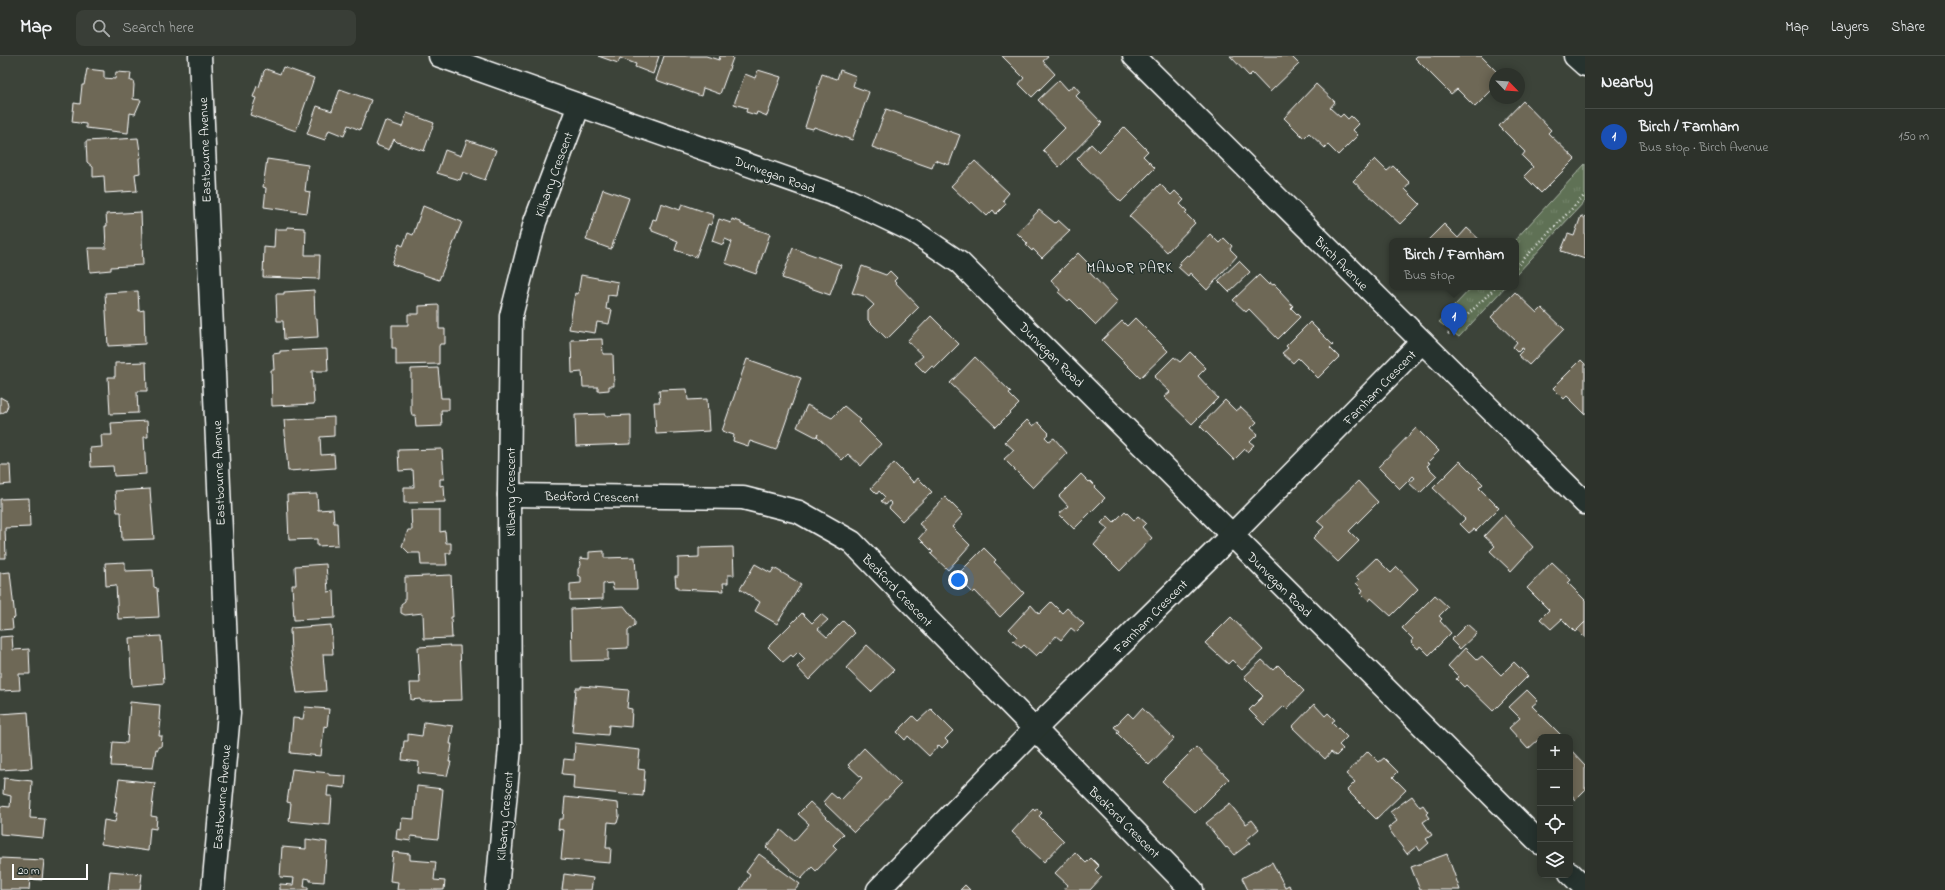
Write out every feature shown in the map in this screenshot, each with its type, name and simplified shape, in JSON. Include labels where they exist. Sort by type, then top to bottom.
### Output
[{"type":"street","name":"Eastbourne Avenue","points":[[200,56],[229,713],[213,890]]},
{"type":"street","name":"Dunvegan Road","points":[[440,56],[848,200],[912,231],[960,263],[1539,842]]},
{"type":"street","name":"Birch Avenue","points":[[1134,56],[1585,503]]},
{"type":"street","points":[[1575,56],[1585,65]]},
{"type":"street","name":"Kilbarry Crescent","points":[[497,890],[510,747],[509,495],[511,316],[535,222],[578,105]]},
{"type":"street","name":"Farnham Crescent","points":[[878,890],[1034,730],[1232,535],[1427,347]]},
{"type":"street","name":"Bedford Crescent","points":[[509,495],[743,498],[799,512],[852,542],[1034,730],[1192,890]]},
{"type":"path","points":[[1519,264],[1585,195]]},
{"type":"path","points":[[1427,347],[1493,290]]},
{"type":"green space","points":[[1585,164],[1585,201],[1519,272],[1519,238],[1517,238]]},
{"type":"green space","points":[[1469,290],[1502,290],[1459,337],[1439,322]]},
{"type":"building","points":[[598,56],[659,56],[653,74],[635,67],[636,64],[620,58],[618,63]]},
{"type":"building","points":[[664,56],[706,56],[719,60],[720,56],[731,56],[733,58],[720,94],[703,88],[701,96],[656,80]]},
{"type":"building","points":[[1002,56],[1047,56],[1048,57],[1043,61],[1055,74],[1032,97],[1019,84],[1024,78]]},
{"type":"building","points":[[1230,56],[1291,56],[1299,64],[1270,92],[1252,73],[1249,76]]},
{"type":"building","points":[[1417,56],[1481,56],[1493,68],[1489,68],[1489,93],[1475,107],[1457,89],[1451,94],[1415,58]]},
{"type":"building","points":[[283,67],[314,78],[296,131],[250,115],[256,98],[253,97],[257,86],[259,87],[264,71],[266,69],[280,74]]},
{"type":"building","points":[[87,69],[104,71],[104,78],[115,79],[116,72],[131,73],[130,81],[133,81],[134,85],[133,99],[141,100],[135,114],[130,113],[128,133],[86,128],[86,124],[72,122],[74,103],[80,104],[82,85],[84,85]]},
{"type":"building","points":[[758,70],[781,77],[767,116],[757,112],[756,115],[746,112],[747,108],[734,104],[745,74],[755,78]]},
{"type":"building","points":[[840,70],[856,76],[853,86],[869,92],[852,140],[814,127],[813,129],[805,127],[822,74],[837,79]]},
{"type":"building","points":[[1059,80],[1068,90],[1074,85],[1080,92],[1076,96],[1102,123],[1059,167],[1043,150],[1065,128],[1038,100]]},
{"type":"building","points":[[1316,84],[1335,102],[1330,108],[1340,117],[1343,114],[1348,119],[1351,116],[1359,124],[1353,130],[1358,135],[1338,155],[1328,145],[1325,148],[1309,133],[1304,138],[1284,118]]},
{"type":"building","points":[[340,89],[371,100],[360,130],[348,125],[344,136],[329,130],[325,140],[307,134],[317,106],[332,111]]},
{"type":"building","points":[[1525,103],[1551,130],[1548,133],[1575,159],[1541,193],[1524,176],[1533,167],[1522,156],[1525,152],[1499,126],[1520,104]]},
{"type":"building","points":[[886,109],[960,135],[949,165],[935,160],[932,168],[872,147]]},
{"type":"building","points":[[407,113],[434,123],[424,151],[397,142],[394,139],[389,150],[376,145],[385,121],[402,127]]},
{"type":"building","points":[[1124,127],[1148,151],[1143,156],[1155,168],[1121,202],[1077,159],[1091,144],[1099,152]]},
{"type":"building","points":[[138,138],[141,158],[139,158],[140,173],[135,174],[137,191],[105,193],[104,176],[93,177],[93,167],[87,162],[86,141]]},
{"type":"building","points":[[467,140],[496,150],[485,180],[463,172],[460,180],[437,173],[445,150],[461,156]]},
{"type":"building","points":[[267,159],[308,165],[305,191],[310,192],[307,213],[264,207],[266,188],[263,187]]},
{"type":"building","points":[[1375,159],[1387,171],[1393,166],[1410,183],[1405,189],[1420,204],[1400,224],[1353,181]]},
{"type":"building","points":[[975,161],[1009,193],[1003,200],[1006,204],[996,214],[993,210],[987,216],[972,202],[970,204],[951,186]]},
{"type":"building","points":[[1160,184],[1171,195],[1175,191],[1184,200],[1180,204],[1187,211],[1185,213],[1195,223],[1167,252],[1129,216]]},
{"type":"building","points":[[603,189],[629,198],[611,249],[586,240]]},
{"type":"building","points":[[661,203],[680,210],[682,204],[714,215],[711,225],[708,224],[696,257],[675,250],[678,241],[652,231],[650,228],[653,219],[656,220]]},
{"type":"building","points":[[423,206],[462,222],[439,280],[392,264],[399,244],[403,246],[408,233],[413,235]]},
{"type":"building","points":[[1039,210],[1055,223],[1058,220],[1070,231],[1042,258],[1033,249],[1032,251],[1026,245],[1028,244],[1017,233]]},
{"type":"building","points":[[141,212],[143,265],[111,267],[111,270],[90,272],[88,248],[106,248],[106,214]]},
{"type":"building","points":[[1581,216],[1584,218],[1585,216],[1585,259],[1561,251],[1568,234],[1574,236]]},
{"type":"building","points":[[719,219],[731,223],[732,219],[741,222],[741,224],[770,234],[756,274],[725,263],[732,242],[725,239],[723,245],[712,241]]},
{"type":"building","points":[[1444,224],[1458,238],[1430,238]]},
{"type":"building","points":[[287,227],[304,228],[304,230],[306,230],[305,255],[320,255],[319,279],[263,277],[264,247],[274,248],[275,229],[287,229]]},
{"type":"building","points":[[1467,228],[1478,238],[1458,238]]},
{"type":"building","points":[[1210,234],[1219,243],[1224,238],[1232,246],[1230,249],[1237,256],[1207,290],[1190,273],[1188,276],[1178,267],[1181,264],[1179,263],[1187,255],[1189,256]]},
{"type":"building","points":[[793,248],[841,265],[830,295],[782,278]]},
{"type":"building","points":[[1078,253],[1093,268],[1089,272],[1118,302],[1096,325],[1070,299],[1068,301],[1058,292],[1060,290],[1051,280]]},
{"type":"building","points":[[1239,261],[1250,272],[1229,292],[1218,281]]},
{"type":"building","points":[[862,266],[886,275],[890,271],[897,278],[894,281],[919,307],[887,339],[868,320],[868,311],[874,305],[864,296],[852,293]]},
{"type":"building","points":[[581,275],[618,282],[616,296],[608,295],[606,309],[612,310],[609,324],[597,322],[595,333],[569,329],[575,293],[578,294]]},
{"type":"building","points":[[1259,275],[1269,285],[1270,283],[1273,285],[1274,284],[1281,291],[1280,292],[1293,306],[1291,308],[1300,317],[1278,339],[1249,309],[1246,312],[1233,300]]},
{"type":"building","points":[[314,290],[315,319],[317,319],[318,337],[284,339],[283,321],[277,321],[276,294]]},
{"type":"building","points":[[138,291],[139,311],[144,310],[145,344],[108,346],[105,293]]},
{"type":"building","points":[[1515,292],[1537,313],[1542,308],[1564,329],[1529,365],[1518,355],[1524,349],[1522,348],[1518,352],[1513,347],[1517,342],[1491,317]]},
{"type":"building","points":[[439,305],[439,329],[445,329],[445,344],[440,344],[439,346],[439,364],[396,365],[396,348],[392,348],[392,325],[408,325],[408,314],[419,314],[419,306]]},
{"type":"building","points":[[931,316],[959,344],[935,368],[932,366],[925,373],[915,363],[923,356],[907,341]]},
{"type":"building","points":[[1135,318],[1168,351],[1140,378],[1102,340],[1122,321],[1127,326]]},
{"type":"building","points":[[1310,322],[1333,345],[1330,348],[1339,357],[1318,378],[1298,358],[1293,363],[1282,353],[1288,348],[1286,346]]},
{"type":"building","points":[[602,339],[603,354],[613,354],[614,386],[609,386],[609,390],[598,391],[598,387],[583,387],[582,372],[572,373],[571,340]]},
{"type":"building","points":[[327,349],[328,371],[312,371],[314,404],[272,406],[271,370],[274,370],[273,354],[280,353],[280,351]]},
{"type":"building","points":[[1190,352],[1206,368],[1198,376],[1218,398],[1192,424],[1164,397],[1170,392],[1154,377],[1174,357],[1180,362]]},
{"type":"building","points":[[975,357],[1011,392],[1009,394],[1019,404],[996,427],[950,383]]},
{"type":"building","points":[[747,359],[801,378],[776,450],[750,441],[748,446],[733,441],[734,435],[722,431]]},
{"type":"building","points":[[1581,360],[1585,364],[1585,414],[1567,396],[1564,399],[1553,388]]},
{"type":"building","points":[[146,362],[147,391],[137,391],[138,413],[110,414],[108,377],[115,377],[115,363]]},
{"type":"building","points":[[438,368],[441,398],[449,398],[449,410],[441,410],[442,426],[416,427],[415,415],[412,415],[411,411],[411,369]]},
{"type":"building","points":[[687,389],[688,400],[707,399],[709,431],[656,434],[654,402],[660,402],[659,390]]},
{"type":"building","points":[[0,397],[7,401],[8,405],[6,411],[0,414]]},
{"type":"building","points":[[1225,400],[1236,411],[1241,407],[1257,422],[1251,428],[1258,434],[1250,442],[1254,445],[1247,452],[1245,449],[1234,460],[1200,426]]},
{"type":"building","points":[[807,405],[832,418],[844,406],[861,420],[859,422],[881,444],[861,466],[848,454],[842,460],[817,436],[818,434],[816,437],[797,427]]},
{"type":"building","points":[[605,414],[605,416],[631,415],[631,444],[576,446],[575,415]]},
{"type":"building","points":[[334,417],[334,436],[320,437],[321,455],[334,454],[335,468],[288,471],[284,420]]},
{"type":"building","points":[[1027,420],[1033,426],[1038,422],[1049,433],[1045,437],[1049,441],[1054,438],[1067,453],[1033,488],[1004,459],[1014,450],[1005,442]]},
{"type":"building","points":[[147,421],[148,437],[144,437],[146,474],[114,476],[113,466],[91,467],[90,448],[102,447],[101,435],[112,435],[111,423]]},
{"type":"building","points":[[1416,428],[1439,451],[1428,462],[1430,463],[1427,466],[1437,476],[1420,493],[1409,483],[1415,478],[1413,476],[1400,489],[1378,467]]},
{"type":"building","points":[[442,449],[444,479],[440,479],[440,486],[444,485],[445,502],[404,503],[404,487],[414,487],[413,470],[399,471],[398,450]]},
{"type":"building","points":[[1460,461],[1483,484],[1479,488],[1499,508],[1476,531],[1474,529],[1469,533],[1460,524],[1465,519],[1433,488]]},
{"type":"building","points":[[894,463],[914,483],[918,478],[932,492],[902,521],[889,508],[892,504],[889,501],[886,505],[881,501],[885,497],[879,491],[877,494],[871,488]]},
{"type":"building","points":[[0,465],[10,465],[11,484],[0,485]]},
{"type":"building","points":[[1081,474],[1095,486],[1094,487],[1105,498],[1074,529],[1059,514],[1068,506],[1059,496]]},
{"type":"building","points":[[1358,481],[1378,502],[1349,531],[1359,541],[1338,562],[1313,538],[1324,527],[1317,521]]},
{"type":"building","points":[[150,489],[154,539],[122,540],[121,512],[117,512],[115,491]]},
{"type":"building","points":[[317,494],[318,510],[333,509],[334,523],[337,523],[338,545],[317,546],[317,539],[289,540],[287,495]]},
{"type":"building","points":[[945,497],[963,515],[952,527],[970,545],[948,570],[931,554],[933,552],[919,538],[926,530],[919,524]]},
{"type":"building","points":[[29,498],[30,527],[5,528],[6,558],[0,558],[0,499]]},
{"type":"building","points":[[411,510],[440,510],[440,532],[445,531],[446,543],[451,543],[451,553],[446,553],[447,565],[421,565],[420,553],[409,553],[402,546],[408,530],[412,530]]},
{"type":"building","points":[[1125,511],[1134,520],[1138,516],[1146,523],[1142,527],[1152,538],[1120,571],[1094,545],[1108,529],[1101,523],[1108,516],[1114,522]]},
{"type":"building","points":[[1504,515],[1533,547],[1511,571],[1490,551],[1495,546],[1484,536]]},
{"type":"building","points":[[733,547],[734,575],[728,575],[728,583],[723,583],[724,591],[678,589],[678,586],[676,587],[675,576],[678,576],[678,558],[699,557],[699,548]]},
{"type":"building","points":[[984,548],[996,560],[994,562],[1024,593],[1000,617],[975,591],[973,593],[956,576]]},
{"type":"building","points":[[604,551],[604,558],[635,557],[637,589],[613,589],[612,583],[603,584],[603,599],[570,600],[570,584],[581,583],[581,577],[578,575],[578,569],[581,565],[580,558],[589,559],[589,552]]},
{"type":"building","points":[[1376,558],[1391,573],[1397,567],[1418,589],[1391,616],[1371,598],[1369,601],[1361,593],[1363,590],[1356,583],[1359,580],[1356,577]]},
{"type":"building","points":[[125,562],[125,571],[153,570],[154,587],[157,588],[159,617],[118,619],[116,585],[106,586],[105,563]]},
{"type":"building","points":[[1552,562],[1571,580],[1568,583],[1585,600],[1585,622],[1575,632],[1562,619],[1551,629],[1540,619],[1549,610],[1527,588]]},
{"type":"building","points":[[326,564],[328,592],[334,591],[335,618],[294,620],[292,585],[296,585],[295,566]]},
{"type":"building","points":[[755,564],[771,573],[774,568],[801,584],[777,624],[755,611],[760,602],[740,589]]},
{"type":"building","points":[[10,572],[15,618],[12,619],[13,629],[0,630],[0,573]]},
{"type":"building","points":[[451,575],[453,617],[451,617],[452,638],[424,639],[423,613],[405,615],[401,613],[401,604],[405,601],[405,577]]},
{"type":"building","points":[[1435,595],[1448,607],[1439,616],[1442,619],[1440,621],[1451,633],[1429,655],[1420,646],[1418,649],[1411,642],[1413,639],[1402,628]]},
{"type":"building","points":[[1051,602],[1062,613],[1067,608],[1084,624],[1076,632],[1071,628],[1061,640],[1056,636],[1041,653],[1040,652],[1036,656],[1024,645],[1021,648],[1013,641],[1017,637],[1009,629],[1031,605],[1039,614]]},
{"type":"building","points":[[624,606],[635,620],[635,625],[628,631],[628,648],[608,649],[608,660],[572,661],[571,609]]},
{"type":"building","points":[[802,613],[812,623],[821,614],[828,620],[818,629],[827,637],[843,621],[855,633],[809,680],[797,667],[805,659],[798,652],[793,657],[791,655],[783,662],[768,647]]},
{"type":"building","points":[[1231,617],[1263,650],[1242,670],[1232,660],[1228,664],[1205,643]]},
{"type":"building","points":[[1585,622],[1585,638],[1577,630]]},
{"type":"building","points":[[1467,624],[1477,633],[1460,649],[1451,640]]},
{"type":"building","points":[[331,625],[333,654],[323,654],[326,691],[297,693],[291,652],[291,628]]},
{"type":"building","points":[[12,636],[13,650],[29,649],[30,674],[19,674],[20,690],[0,691],[0,637]]},
{"type":"building","points":[[161,636],[164,683],[132,686],[129,638]]},
{"type":"building","points":[[450,645],[449,646],[460,646],[462,700],[411,700],[410,683],[420,683],[418,647]]},
{"type":"building","points":[[867,645],[894,670],[871,692],[846,668]]},
{"type":"building","points":[[1465,648],[1477,660],[1482,656],[1501,675],[1514,662],[1528,676],[1493,711],[1466,685],[1464,687],[1456,679],[1459,677],[1448,666]]},
{"type":"building","points":[[1262,660],[1273,670],[1278,665],[1304,691],[1287,709],[1284,706],[1264,725],[1249,710],[1263,696],[1244,677]]},
{"type":"building","points":[[581,686],[629,690],[627,708],[632,709],[631,727],[609,725],[608,735],[572,732],[576,688],[581,688]]},
{"type":"building","points":[[1527,690],[1538,701],[1532,706],[1560,734],[1537,734],[1537,741],[1528,749],[1509,728],[1520,718],[1509,707]]},
{"type":"building","points":[[130,702],[160,705],[159,720],[161,720],[159,736],[162,736],[161,747],[158,747],[158,750],[156,749],[153,768],[111,766],[113,742],[127,743]]},
{"type":"building","points":[[1314,704],[1325,716],[1328,713],[1335,720],[1332,722],[1347,737],[1339,745],[1343,749],[1336,756],[1331,752],[1325,759],[1292,727]]},
{"type":"building","points":[[305,707],[329,709],[327,727],[324,726],[321,756],[290,753],[293,718],[303,719]]},
{"type":"building","points":[[1142,708],[1174,739],[1149,765],[1117,733],[1119,731],[1114,727],[1128,713],[1133,718]]},
{"type":"building","points":[[931,709],[953,731],[945,739],[948,742],[942,748],[939,745],[929,756],[908,736],[905,740],[897,732],[913,716],[918,721]]},
{"type":"building","points":[[28,712],[32,768],[0,770],[0,714]]},
{"type":"building","points":[[424,722],[453,726],[449,762],[451,762],[447,776],[418,773],[419,762],[402,760],[404,741],[408,741],[408,734],[422,736]]},
{"type":"building","points":[[575,743],[640,750],[638,769],[645,770],[643,796],[573,789],[574,775],[562,774],[564,759],[574,760]]},
{"type":"building","points":[[1196,747],[1229,779],[1195,813],[1162,781]]},
{"type":"building","points":[[864,748],[901,784],[854,832],[823,802],[831,793],[841,800],[862,778],[848,765]]},
{"type":"building","points":[[1368,751],[1379,762],[1384,758],[1398,772],[1393,777],[1406,790],[1376,819],[1347,790],[1355,782],[1346,774]]},
{"type":"building","points":[[1573,752],[1585,765],[1585,791],[1576,800],[1573,796]]},
{"type":"building","points":[[292,769],[346,776],[345,788],[328,786],[327,796],[332,796],[330,825],[289,821],[291,803],[287,802]]},
{"type":"building","points":[[4,778],[32,781],[30,818],[45,819],[43,838],[0,834],[0,806],[10,807],[11,796],[3,794]]},
{"type":"building","points":[[119,779],[155,783],[151,816],[157,817],[156,829],[150,828],[148,851],[101,844],[104,820],[115,822],[117,813],[114,813]]},
{"type":"building","points":[[417,786],[443,789],[438,839],[411,836],[411,841],[396,839],[397,829],[401,830],[402,818],[414,819]]},
{"type":"building","points":[[1412,796],[1420,807],[1423,805],[1428,812],[1426,814],[1429,818],[1423,822],[1432,835],[1426,839],[1429,843],[1420,851],[1417,846],[1407,854],[1388,828],[1397,821],[1390,812]]},
{"type":"building","points":[[565,797],[618,803],[619,816],[617,823],[608,822],[606,848],[611,848],[610,863],[561,859],[564,830],[558,829],[559,819],[563,819]]},
{"type":"building","points":[[810,802],[844,834],[833,845],[837,849],[816,871],[812,867],[801,879],[766,847],[781,830],[794,841],[809,824],[798,814]]},
{"type":"building","points":[[1230,804],[1246,824],[1252,820],[1259,829],[1246,840],[1250,843],[1234,855],[1227,847],[1226,848],[1206,823]]},
{"type":"building","points":[[1037,808],[1042,813],[1039,816],[1064,841],[1044,862],[1012,832],[1033,809],[1035,811]]},
{"type":"building","points":[[306,839],[327,842],[324,882],[310,881],[310,879],[305,878],[304,887],[308,887],[308,890],[280,890],[280,884],[293,885],[294,878],[280,877],[282,847],[306,849]]},
{"type":"building","points":[[393,852],[410,854],[410,860],[436,862],[434,880],[445,881],[444,890],[397,890],[398,882],[390,881]]},
{"type":"building","points":[[1075,852],[1086,863],[1091,858],[1099,866],[1095,870],[1102,877],[1090,890],[1064,890],[1068,885],[1055,873]]},
{"type":"building","points":[[759,854],[800,884],[795,890],[740,890],[750,875],[746,872]]},
{"type":"building","points":[[1447,854],[1460,890],[1420,890],[1411,867]]},
{"type":"building","points":[[0,858],[44,860],[42,880],[30,879],[29,890],[0,890]]},
{"type":"building","points":[[1272,862],[1285,887],[1289,885],[1291,890],[1248,890],[1242,878]]},
{"type":"building","points":[[110,871],[142,874],[140,890],[108,890]]},
{"type":"building","points":[[564,874],[593,878],[591,890],[562,890]]},
{"type":"building","points":[[965,885],[970,890],[960,890]]},
{"type":"place","name":"Birch / Farnham","points":[[1454,336]]},
{"type":"district","name":"MANOR PARK","points":[[1130,267]]}]
